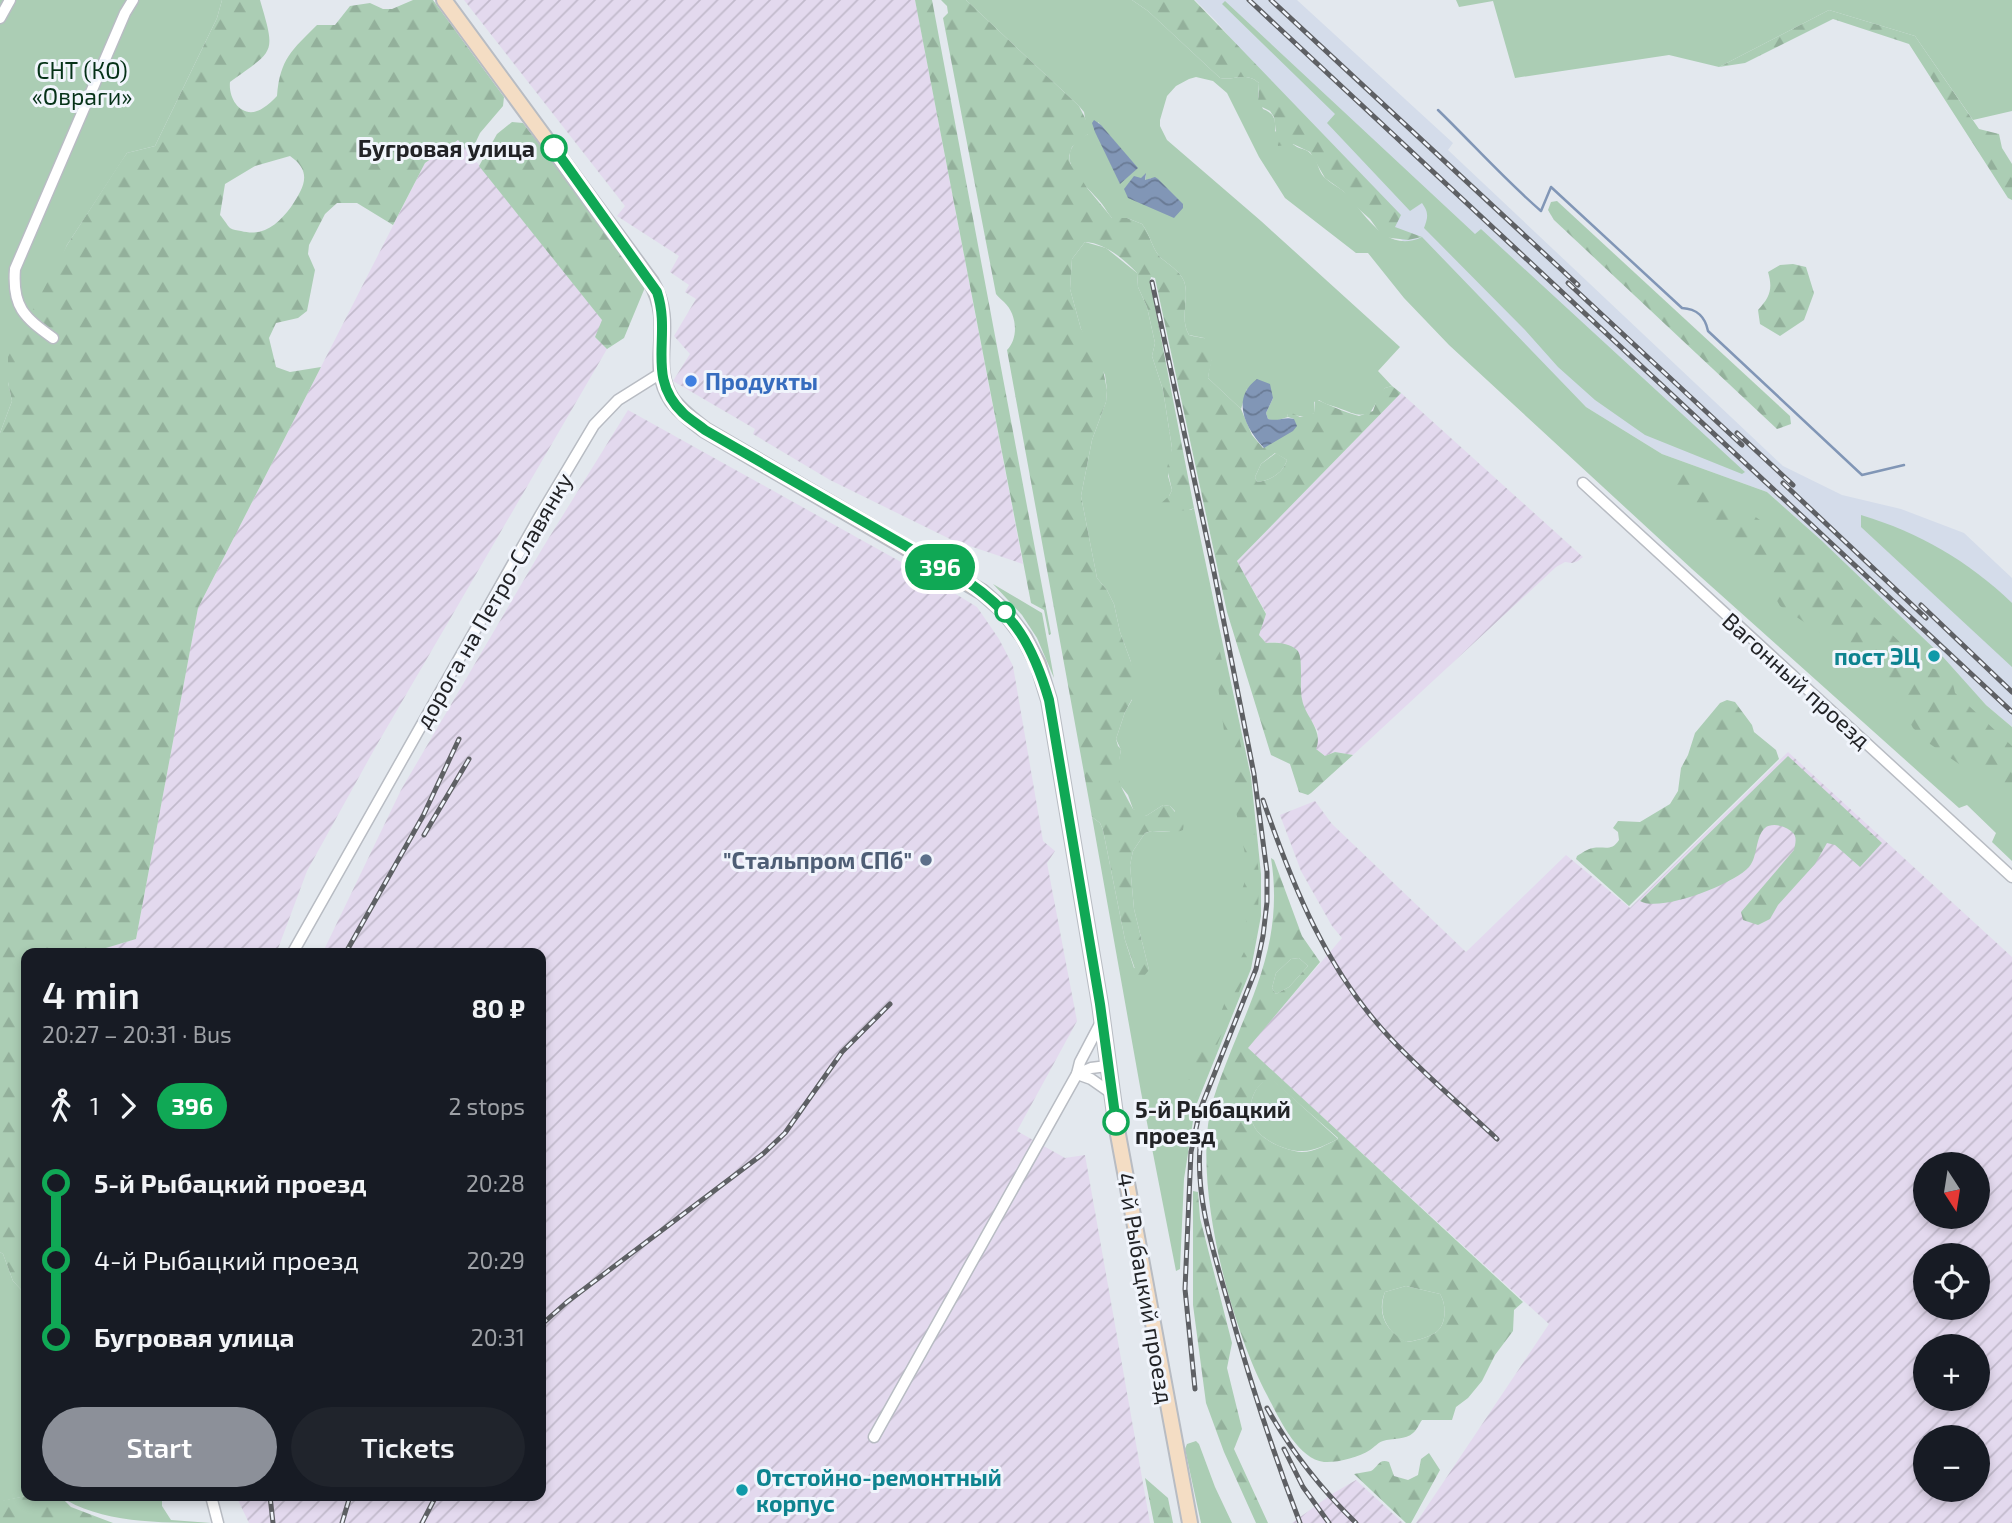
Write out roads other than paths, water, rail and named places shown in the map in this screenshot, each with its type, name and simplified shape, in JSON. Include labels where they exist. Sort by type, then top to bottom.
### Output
[{"type":"street","points":[[0,18],[10,0]]},
{"type":"street","points":[[53,338],[22,313],[16,300],[15,270],[113,38],[133,0]]},
{"type":"street","points":[[444,0],[652,282],[662,304],[664,331],[661,373]]},
{"type":"street","name":"дорога на Петро-Славянку","points":[[295,948],[594,425],[618,400],[661,373]]},
{"type":"street","name":"4-й Рыбацкий проезд","points":[[661,373],[664,387],[672,400],[683,413],[705,430],[968,582],[992,600],[1024,637],[1038,664],[1049,700],[1111,1093],[1190,1523]]},
{"type":"street","name":"Вагонный проезд","points":[[1583,483],[2012,877]]},
{"type":"street","points":[[874,1437],[1077,1074],[1080,1062],[1101,1023]]},
{"type":"street","points":[[1077,1074],[1091,1068],[1107,1066]]},
{"type":"street","points":[[1077,1074],[1091,1079],[1111,1093]]},
{"type":"street","points":[[212,1501],[218,1523]]},
{"type":"water","points":[[1094,120],[1138,168],[1120,184],[1095,132],[1092,123]]},
{"type":"water","points":[[1146,173],[1145,180],[1155,177],[1183,204],[1183,208],[1174,218],[1128,198],[1124,189],[1134,176],[1141,178]]},
{"type":"water","points":[[1257,379],[1270,384],[1273,398],[1266,413],[1268,419],[1294,419],[1297,426],[1264,448],[1247,423],[1243,405],[1244,396]]},
{"type":"waterway","points":[[1438,110],[1541,211],[1551,187],[1682,308],[1700,314],[1708,331],[1862,475],[1904,465]]},
{"type":"railway","points":[[1249,0],[2012,712]]},
{"type":"railway","points":[[1271,0],[1578,285]]},
{"type":"railway","points":[[1152,282],[1254,774],[1267,872],[1267,902],[1256,969],[1200,1110],[1191,1152],[1185,1289],[1195,1389]]},
{"type":"railway","points":[[1568,283],[1742,445]]},
{"type":"railway","points":[[1737,433],[1793,485]]},
{"type":"railway","points":[[1783,483],[1926,618]]},
{"type":"railway","points":[[1921,605],[2012,692]]},
{"type":"railway","points":[[348,948],[423,816],[459,739]]},
{"type":"railway","points":[[424,835],[469,759]]},
{"type":"railway","points":[[1263,800],[1314,927],[1349,986],[1392,1040],[1497,1139]]},
{"type":"railway","points":[[546,1321],[764,1153],[785,1133],[842,1052],[890,1004]]},
{"type":"railway","points":[[1200,1147],[1203,1205],[1211,1243],[1252,1384],[1300,1523]]},
{"type":"railway","points":[[1267,1408],[1307,1469],[1356,1523]]},
{"type":"railway","points":[[1284,1449],[1303,1487],[1329,1523]]},
{"type":"railway","points":[[271,1501],[273,1523]]},
{"type":"railway","points":[[342,1523],[349,1501]]},
{"type":"railway","points":[[422,1523],[433,1501]]},
{"type":"place","name":"Бугровая улица","points":[[554,148]]},
{"type":"place","name":"Продукты","points":[[691,381]]},
{"type":"place","name":"пост ЭЦ","points":[[1934,656]]},
{"type":"place","name":"\"Стальпром СПб\"","points":[[926,860]]},
{"type":"place","name":"5-й Рыбацкий проезд","points":[[1116,1122]]},
{"type":"place","name":"Отстойно-ремонтный корпус","points":[[742,1490]]},
{"type":"park label","name":"СНТ (КО) «Овраги»","points":[[82,83]]}]
